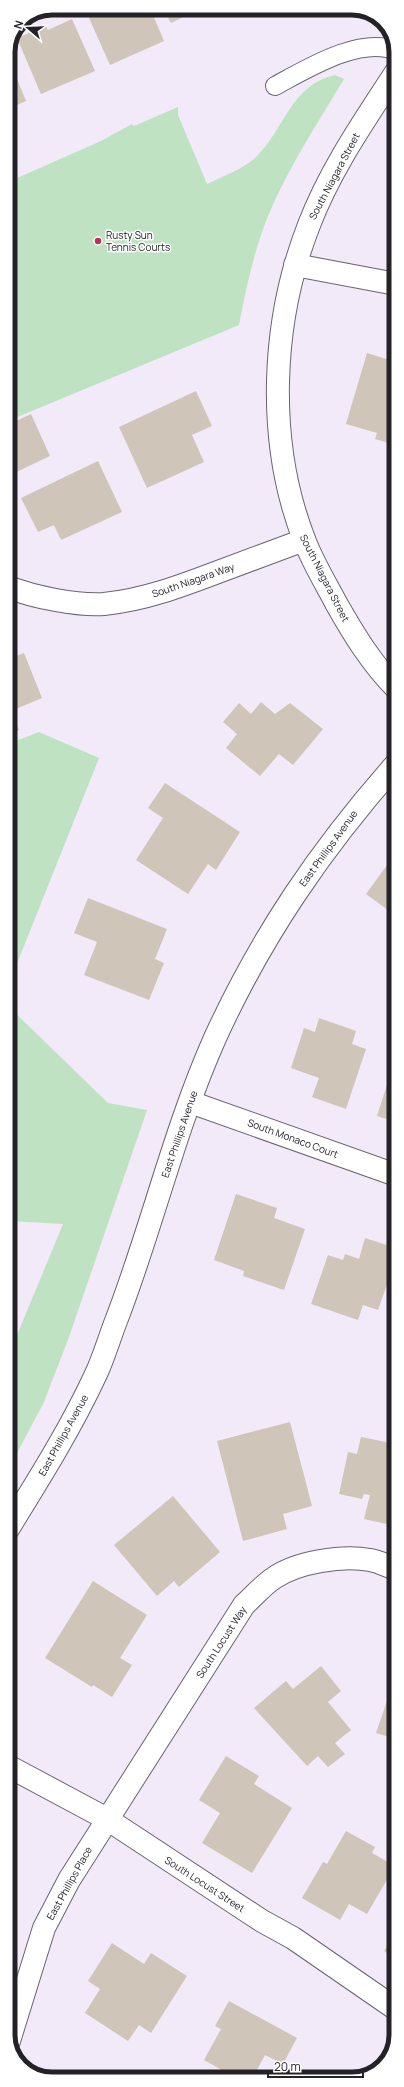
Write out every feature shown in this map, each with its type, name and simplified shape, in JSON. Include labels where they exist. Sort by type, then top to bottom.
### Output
[{"type":"street","name":"South Niagara Street","points":[[389,83],[360,127],[327,185],[309,224],[295,265],[286,304],[280,349],[278,398],[281,445],[291,497],[304,540],[356,639],[389,679]]},
{"type":"street","points":[[295,265],[389,283]]},
{"type":"street","name":"South Niagara Way","points":[[15,589],[48,598],[78,602],[102,604],[133,600],[166,591],[304,540]]},
{"type":"street","name":"East Phillips Avenue","points":[[15,1518],[52,1458],[96,1374],[132,1278],[190,1102],[215,1040],[243,979],[273,926],[311,869],[358,807],[389,772]]},
{"type":"street","name":"South Monaco Court","points":[[190,1102],[389,1173]]},
{"type":"street","name":"South Locust Way","points":[[107,1819],[244,1605],[273,1578],[288,1570],[301,1566],[321,1561],[348,1558],[370,1560],[389,1567]]},
{"type":"street","name":"South Locust Street","points":[[15,1770],[107,1819],[262,1921],[293,1938],[389,2004]]},
{"type":"street","name":"East Phillips Place","points":[[15,2022],[44,1928],[69,1880],[107,1819]]},
{"type":"lane","points":[[275,86],[326,59],[350,51],[373,47],[389,50]]},
{"type":"green space","name":"Rusty Sun Tennis Courts","points":[[335,75],[344,79],[294,163],[268,216],[251,270],[239,325],[15,418],[15,179],[101,141],[132,124],[134,126],[178,107],[178,115],[207,184],[252,161],[267,145],[298,98],[308,88],[320,80]]},
{"type":"green space","points":[[39,732],[99,758],[15,968],[15,741]]},
{"type":"green space","points":[[15,1013],[108,1103],[147,1110],[69,1337],[44,1402],[15,1457],[15,1340],[63,1224],[15,1221]]},
{"type":"building","points":[[88,15],[153,15],[164,41],[110,65]]},
{"type":"building","points":[[167,15],[188,15],[171,23]]},
{"type":"building","points":[[72,19],[95,71],[41,94],[18,39],[18,37],[46,26],[48,30]]},
{"type":"building","points":[[15,74],[26,101],[15,106]]},
{"type":"building","points":[[367,353],[389,360],[389,443],[375,439],[377,433],[346,424]]},
{"type":"building","points":[[196,391],[212,426],[192,435],[204,462],[147,488],[119,427]]},
{"type":"building","points":[[31,414],[50,456],[15,473],[15,422]]},
{"type":"building","points":[[98,461],[122,512],[61,540],[54,525],[38,532],[21,498]]},
{"type":"building","points":[[24,653],[42,698],[15,709],[15,656]]},
{"type":"building","points":[[261,702],[275,714],[290,703],[323,729],[293,765],[279,754],[260,776],[226,748],[237,734],[223,722],[239,703],[251,714]]},
{"type":"building","points":[[15,720],[19,730],[15,731]]},
{"type":"building","points":[[165,783],[240,832],[216,870],[208,864],[188,894],[136,860],[163,818],[148,808]]},
{"type":"building","points":[[389,862],[389,911],[366,894]]},
{"type":"building","points":[[88,898],[167,929],[155,959],[164,963],[149,1000],[84,975],[97,942],[74,933]]},
{"type":"building","points":[[319,1018],[356,1031],[352,1044],[366,1049],[346,1109],[312,1097],[319,1078],[291,1068],[304,1028],[315,1032]]},
{"type":"building","points":[[389,1079],[389,1120],[377,1116]]},
{"type":"building","points":[[236,1194],[277,1208],[274,1218],[305,1229],[284,1290],[243,1276],[244,1271],[214,1260]]},
{"type":"building","points":[[365,1238],[389,1246],[389,1278],[378,1310],[363,1305],[358,1320],[311,1304],[328,1255],[343,1260],[345,1254],[359,1259]]},
{"type":"building","points":[[290,1422],[312,1506],[283,1514],[287,1529],[243,1541],[217,1441]]},
{"type":"building","points":[[361,1437],[389,1443],[389,1524],[364,1519],[370,1495],[364,1494],[362,1499],[339,1494],[348,1452],[357,1454]]},
{"type":"building","points":[[173,1496],[220,1552],[179,1587],[174,1581],[157,1596],[114,1545]]},
{"type":"building","points":[[93,1581],[147,1615],[120,1658],[132,1665],[112,1697],[93,1685],[92,1687],[45,1658]]},
{"type":"building","points":[[321,1666],[341,1691],[328,1702],[351,1730],[335,1743],[345,1754],[328,1767],[318,1756],[307,1766],[254,1708],[286,1681],[293,1689]]},
{"type":"building","points":[[389,1695],[389,1737],[376,1733]]},
{"type":"building","points":[[226,1756],[259,1776],[254,1784],[292,1808],[252,1873],[202,1843],[220,1813],[199,1800]]},
{"type":"building","points":[[346,1831],[375,1847],[372,1853],[389,1863],[389,1876],[367,1914],[349,1904],[340,1920],[302,1898],[323,1862],[327,1864]]},
{"type":"building","points":[[112,1943],[144,1964],[151,1953],[187,1976],[151,2033],[139,2025],[128,2041],[85,2013],[100,1989],[88,1981]]},
{"type":"building","points":[[389,1944],[389,1954],[384,1951]]},
{"type":"building","points":[[229,2001],[297,2038],[283,2064],[265,2055],[256,2072],[225,2072],[204,2060],[221,2029],[215,2026]]},
{"type":"place","name":"Rusty Sun Tennis Courts","points":[[98,241]]}]
